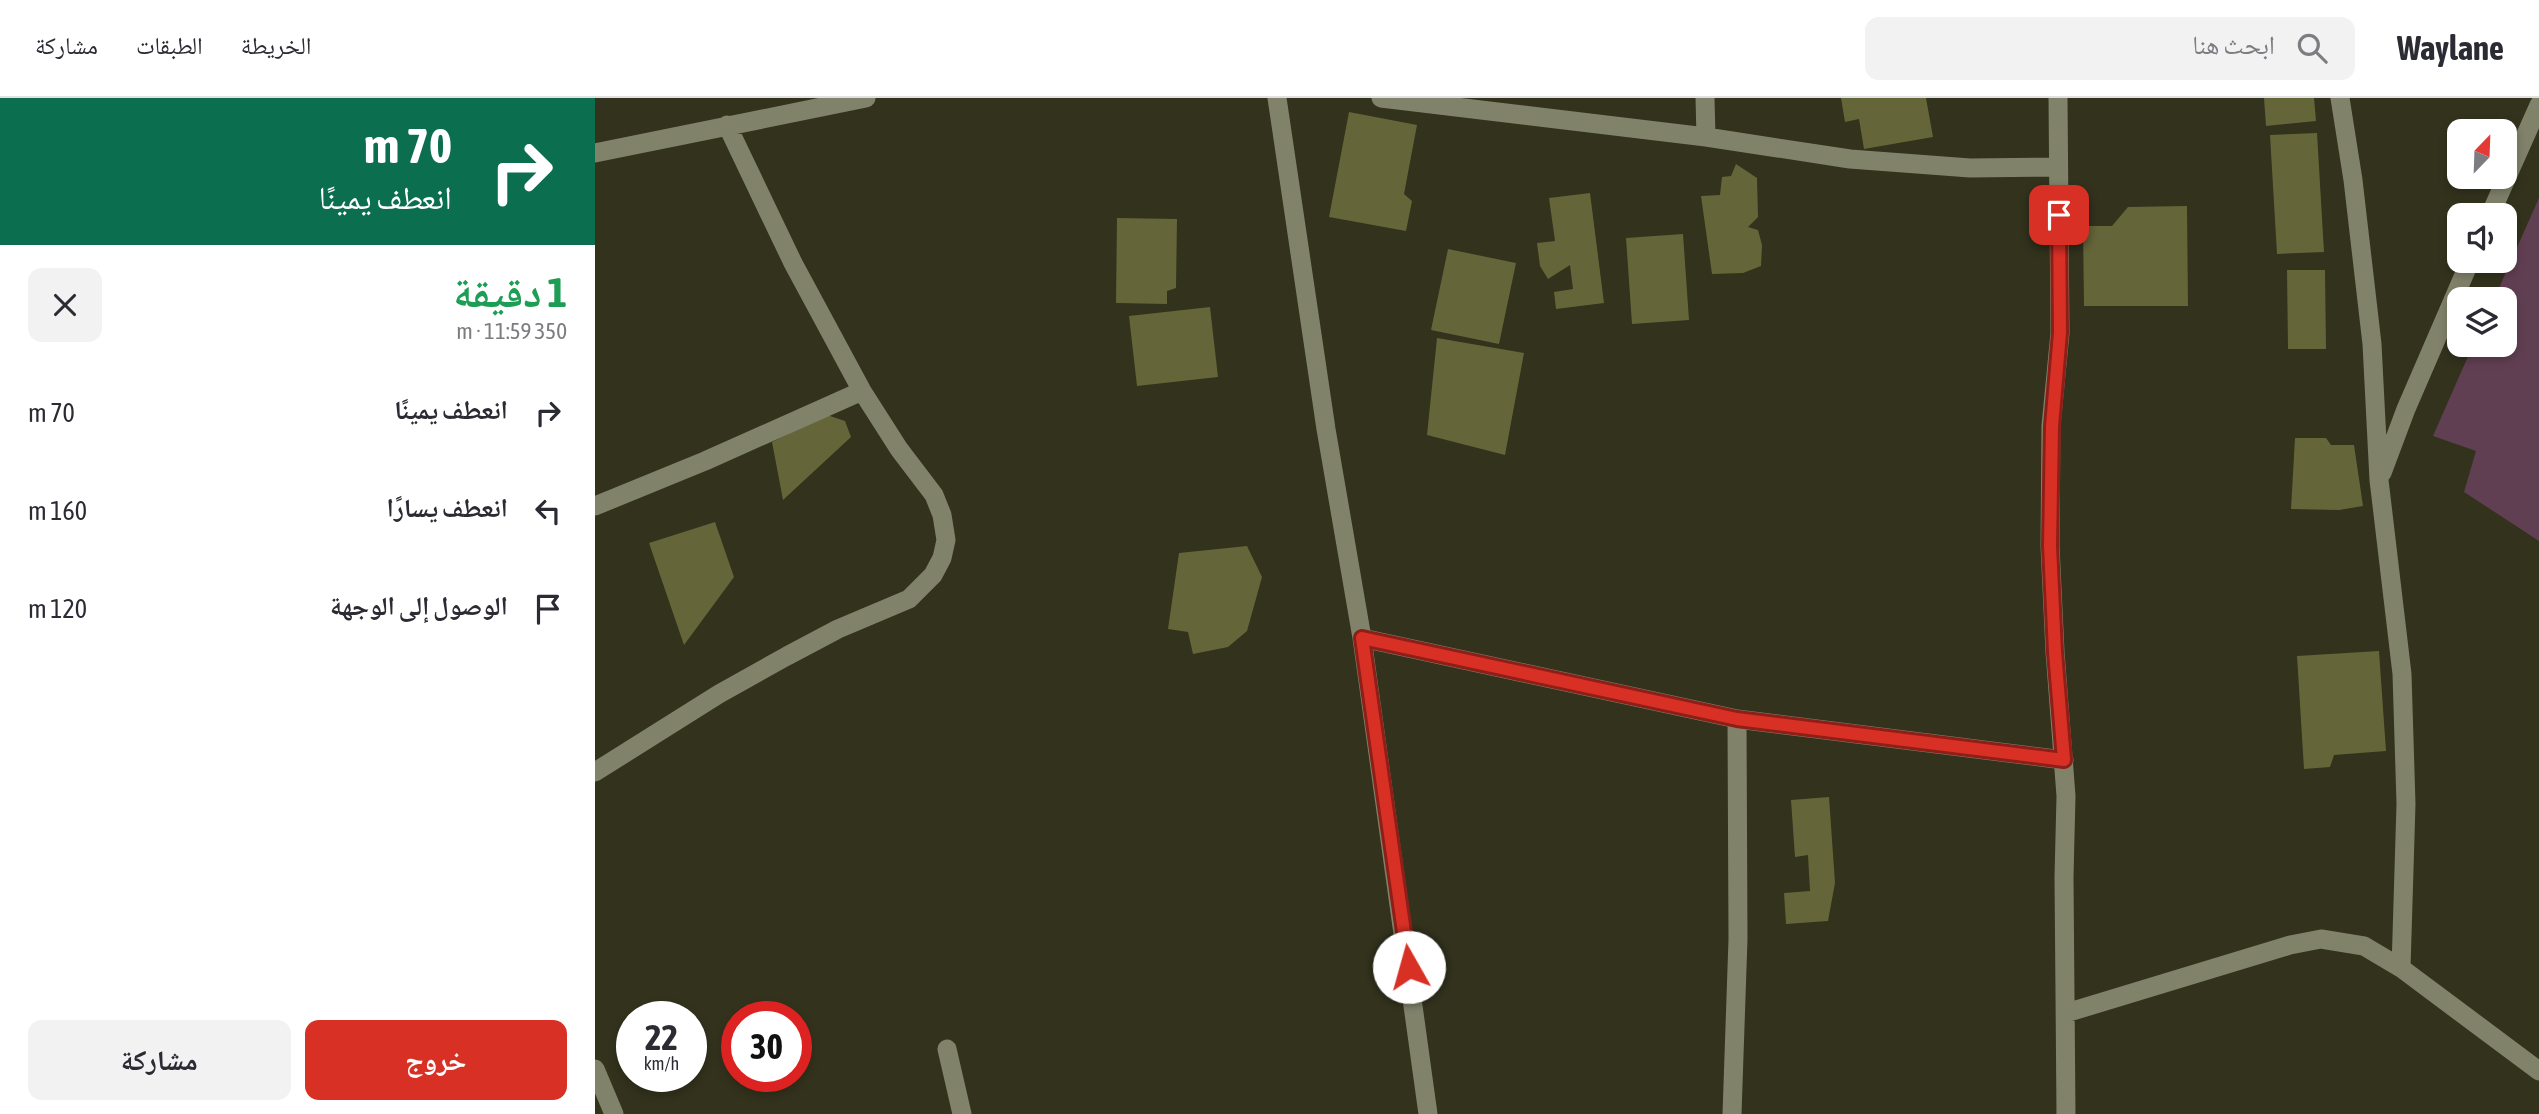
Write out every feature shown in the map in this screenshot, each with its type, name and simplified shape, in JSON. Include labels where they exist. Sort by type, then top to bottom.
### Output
[{"type":"street","points":[[595,153],[866,98]]},
{"type":"street","points":[[1277,98],[1326,429],[1362,638],[1428,1114]]},
{"type":"street","points":[[1381,98],[1706,137],[1850,159],[1970,168],[2058,167]]},
{"type":"street","points":[[1705,98],[1706,137]]},
{"type":"street","points":[[2058,98],[2060,333],[2052,426],[2050,546],[2066,796],[2066,1114]]},
{"type":"street","points":[[2340,98],[2353,180],[2372,344],[2379,480],[2402,674],[2406,804],[2401,968]]},
{"type":"street","points":[[2495,203],[2539,105]]},
{"type":"street","points":[[595,772],[719,694],[787,656],[838,629],[909,599],[933,575],[942,558],[946,540],[942,515],[934,495],[899,449],[862,391],[793,263],[727,125]]},
{"type":"street","points":[[2379,480],[2406,409],[2465,273]]},
{"type":"street","points":[[595,506],[705,461],[862,391]]},
{"type":"street","points":[[1362,638],[1737,719],[2064,760]]},
{"type":"street","points":[[1732,1114],[1738,939],[1737,719]]},
{"type":"street","points":[[2066,1013],[2290,945],[2321,939],[2364,946],[2401,968],[2539,1071]]},
{"type":"street","points":[[947,1049],[962,1114]]},
{"type":"street","points":[[595,1069],[614,1114]]},
{"type":"shaded area","points":[[2539,198],[2539,541],[2464,492],[2476,451],[2433,436],[2468,357],[2517,357],[2517,287],[2499,287],[2506,273],[2517,273],[2517,247]]},
{"type":"building","points":[[1841,98],[1926,98],[1933,137],[1864,149],[1859,119],[1845,122]]},
{"type":"building","points":[[2264,98],[2314,98],[2316,121],[2266,126]]},
{"type":"building","points":[[1349,112],[1417,125],[1404,194],[1412,201],[1406,231],[1329,217]]},
{"type":"building","points":[[2317,133],[2324,252],[2277,254],[2270,135]]},
{"type":"building","points":[[1736,164],[1757,178],[1758,217],[1748,227],[1758,230],[1762,245],[1761,266],[1743,273],[1712,274],[1701,196],[1720,195],[1722,177],[1731,176]]},
{"type":"building","points":[[1590,193],[1604,303],[1556,309],[1554,292],[1573,289],[1570,265],[1548,279],[1540,266],[1537,243],[1555,241],[1549,198]]},
{"type":"building","points":[[2187,206],[2188,306],[2084,306],[2083,226],[2112,226],[2128,207]]},
{"type":"building","points":[[1117,218],[1177,219],[1176,288],[1167,291],[1167,304],[1116,303]]},
{"type":"building","points":[[1683,234],[1689,320],[1632,324],[1626,238]]},
{"type":"building","points":[[1448,249],[1516,263],[1499,344],[1431,330]]},
{"type":"building","points":[[2287,270],[2325,270],[2326,349],[2288,349]]},
{"type":"building","points":[[1210,307],[1218,377],[1137,386],[1129,316]]},
{"type":"building","points":[[1437,338],[1524,353],[1505,455],[1427,435]]},
{"type":"building","points":[[827,415],[845,421],[851,437],[783,500],[772,442]]},
{"type":"building","points":[[2295,438],[2326,438],[2331,445],[2354,445],[2363,506],[2339,510],[2291,509]]},
{"type":"building","points":[[715,522],[734,577],[684,645],[649,543]]},
{"type":"building","points":[[1247,546],[1262,577],[1247,631],[1228,647],[1193,654],[1188,632],[1168,629],[1179,553]]},
{"type":"building","points":[[2379,651],[2386,751],[2334,755],[2330,767],[2304,769],[2297,656]]},
{"type":"building","points":[[1829,797],[1835,883],[1828,921],[1786,924],[1784,893],[1810,891],[1808,855],[1795,857],[1791,800]]},
{"type":"route","points":[[1409,967],[1362,638],[1737,719],[2064,760],[2050,546],[2052,426],[2060,333],[2059,215]]}]
